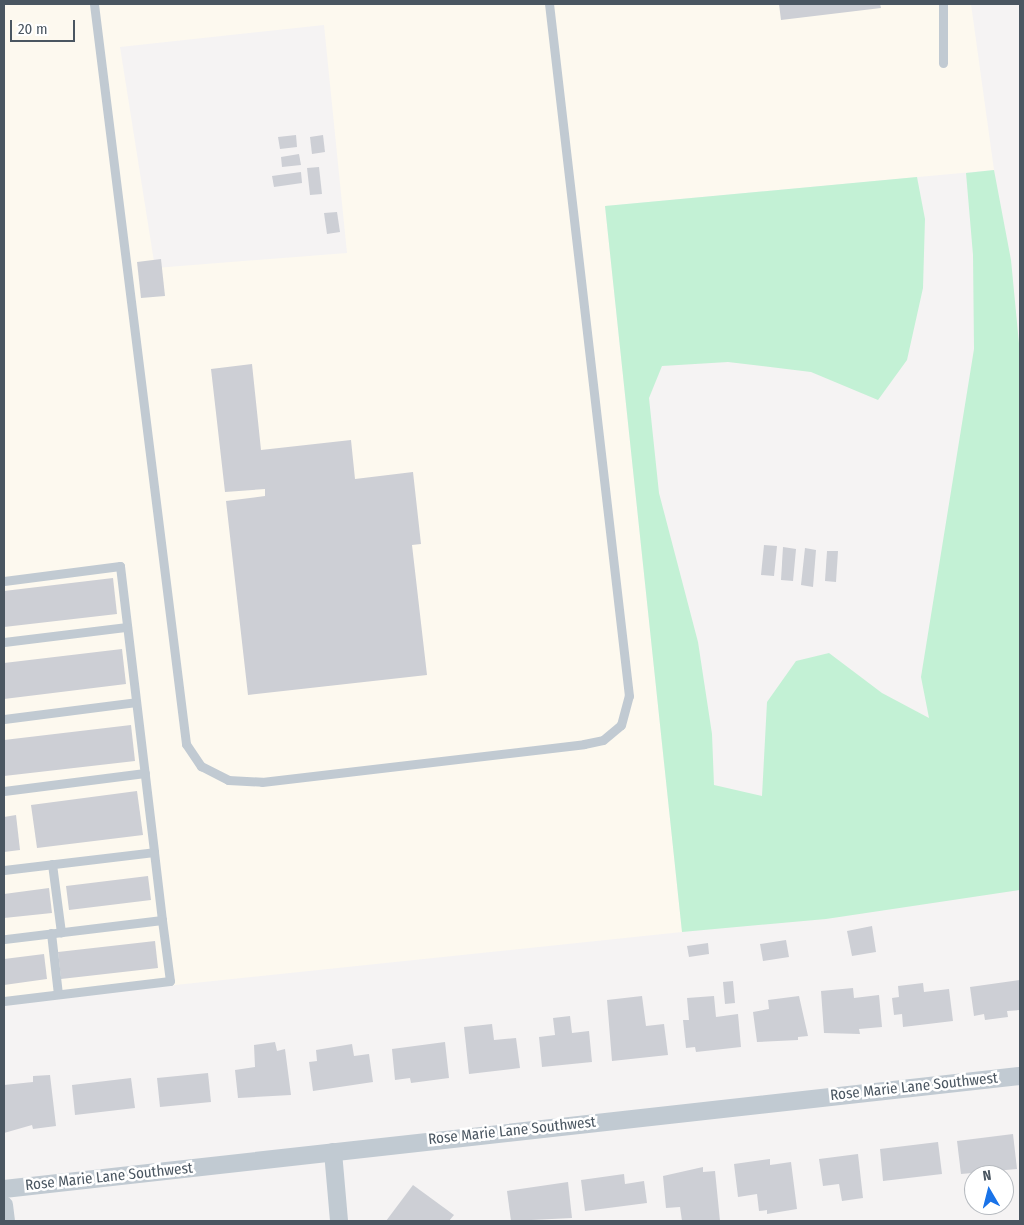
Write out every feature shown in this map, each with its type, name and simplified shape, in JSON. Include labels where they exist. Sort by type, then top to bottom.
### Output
[{"type":"street","name":"Rose Marie Lane Southwest","points":[[4,1188],[1020,1076]]},
{"type":"street","points":[[333,1152],[339,1221]]},
{"type":"street","points":[[4,1205],[6,1221]]},
{"type":"lane","points":[[94,4],[186,744],[201,766],[228,780],[262,782],[584,744],[603,740],[621,725],[629,696],[549,4]]},
{"type":"lane","points":[[943,64],[944,4]]},
{"type":"lane","points":[[4,582],[120,566],[170,980],[4,1001]]},
{"type":"lane","points":[[4,642],[127,627]]},
{"type":"lane","points":[[4,719],[136,702]]},
{"type":"lane","points":[[4,791],[145,773]]},
{"type":"lane","points":[[4,870],[154,852]]},
{"type":"lane","points":[[52,864],[58,994]]},
{"type":"lane","points":[[4,939],[162,920]]},
{"type":"shaded area","points":[[4,4],[971,4],[994,170],[605,206],[682,932],[4,1003]],"holes":[[[324,25],[347,253],[155,268],[120,47]]]},
{"type":"green space","points":[[994,170],[1011,260],[1020,354],[1020,890],[826,919],[682,932],[605,206],[917,177],[925,219],[923,288],[907,360],[878,400],[811,372],[728,362],[662,366],[649,398],[659,493],[698,642],[712,734],[714,785],[762,796],[767,702],[796,661],[829,653],[882,693],[929,718],[921,677],[974,349],[973,255],[966,173]]},
{"type":"building","points":[[779,4],[880,4],[881,8],[781,20]]},
{"type":"building","points":[[296,135],[297,147],[280,149],[278,137]]},
{"type":"building","points":[[323,135],[325,152],[312,154],[310,137]]},
{"type":"building","points":[[299,154],[301,165],[282,167],[281,157]]},
{"type":"building","points":[[319,167],[322,194],[310,195],[307,168]]},
{"type":"building","points":[[301,172],[302,183],[274,187],[272,176]]},
{"type":"building","points":[[337,212],[340,232],[327,234],[324,213]]},
{"type":"building","points":[[161,259],[165,296],[141,298],[137,262]]},
{"type":"building","points":[[252,364],[261,450],[351,440],[355,479],[413,472],[421,544],[412,545],[427,675],[248,695],[226,501],[265,496],[265,489],[225,492],[211,369]]},
{"type":"building","points":[[764,545],[777,546],[774,576],[761,575]]},
{"type":"building","points":[[783,547],[796,549],[793,581],[781,580]]},
{"type":"building","points":[[805,548],[816,550],[813,587],[801,585]]},
{"type":"building","points":[[827,551],[838,551],[836,582],[825,581]]},
{"type":"building","points":[[113,578],[117,614],[4,627],[4,591]]},
{"type":"building","points":[[122,649],[126,684],[4,699],[4,663]]},
{"type":"building","points":[[131,725],[135,761],[4,776],[4,740]]},
{"type":"building","points":[[137,791],[143,835],[37,848],[31,805]]},
{"type":"building","points":[[16,815],[20,850],[4,852],[4,817]]},
{"type":"building","points":[[148,876],[151,900],[69,910],[66,886]]},
{"type":"building","points":[[49,888],[52,913],[4,918],[4,894]]},
{"type":"building","points":[[872,926],[876,952],[852,956],[847,931]]},
{"type":"building","points":[[786,940],[789,957],[763,961],[760,944]]},
{"type":"building","points":[[155,941],[158,968],[61,979],[58,952]]},
{"type":"building","points":[[708,943],[709,954],[689,957],[687,946]]},
{"type":"building","points":[[44,954],[47,979],[4,985],[4,959]]},
{"type":"building","points":[[1020,980],[1020,1010],[1007,1011],[1008,1017],[985,1020],[984,1014],[974,1016],[970,987]]},
{"type":"building","points":[[733,981],[735,1003],[725,1004],[723,982]]},
{"type":"building","points":[[923,983],[924,992],[949,989],[953,1021],[903,1027],[902,1014],[894,1015],[892,998],[899,997],[898,986]]},
{"type":"building","points":[[853,988],[854,998],[879,995],[882,1027],[859,1029],[860,1034],[824,1033],[821,991]]},
{"type":"building","points":[[642,996],[646,1026],[664,1024],[668,1055],[612,1061],[607,1000]]},
{"type":"building","points":[[714,996],[716,1017],[738,1014],[741,1047],[696,1052],[695,1047],[686,1048],[683,1020],[689,1020],[687,998]]},
{"type":"building","points":[[799,996],[808,1036],[798,1037],[798,1040],[757,1042],[753,1012],[769,1009],[768,1000]]},
{"type":"building","points":[[570,1016],[572,1033],[589,1031],[592,1062],[542,1067],[539,1037],[555,1035],[553,1018]]},
{"type":"building","points":[[492,1024],[494,1040],[516,1038],[520,1068],[469,1074],[464,1027]]},
{"type":"building","points":[[275,1042],[277,1051],[285,1049],[291,1095],[238,1098],[235,1070],[255,1067],[254,1045]]},
{"type":"building","points":[[445,1042],[449,1078],[411,1083],[410,1078],[395,1080],[392,1049]]},
{"type":"building","points":[[352,1044],[354,1056],[369,1054],[373,1082],[313,1091],[309,1062],[317,1061],[316,1050]]},
{"type":"building","points":[[208,1073],[211,1102],[160,1107],[157,1078]]},
{"type":"building","points":[[50,1075],[56,1126],[33,1129],[32,1125],[4,1133],[4,1085],[33,1082],[33,1076]]},
{"type":"building","points":[[131,1078],[135,1108],[75,1115],[72,1085]]},
{"type":"building","points":[[1013,1134],[1017,1169],[1014,1169],[1014,1165],[964,1165],[964,1174],[961,1174],[957,1141]]},
{"type":"building","points":[[938,1142],[942,1174],[883,1181],[880,1149]]},
{"type":"building","points":[[858,1154],[863,1198],[842,1201],[839,1184],[823,1186],[819,1159]]},
{"type":"building","points":[[770,1159],[770,1165],[791,1162],[797,1209],[767,1214],[767,1210],[759,1211],[757,1194],[738,1197],[734,1164]]},
{"type":"building","points":[[703,1167],[703,1172],[715,1171],[720,1221],[682,1221],[680,1207],[666,1208],[663,1176]]},
{"type":"building","points":[[624,1174],[625,1184],[644,1181],[647,1203],[585,1211],[581,1180]]},
{"type":"building","points":[[568,1182],[572,1218],[511,1221],[507,1191]]},
{"type":"building","points":[[413,1185],[454,1215],[449,1221],[386,1221]]}]
